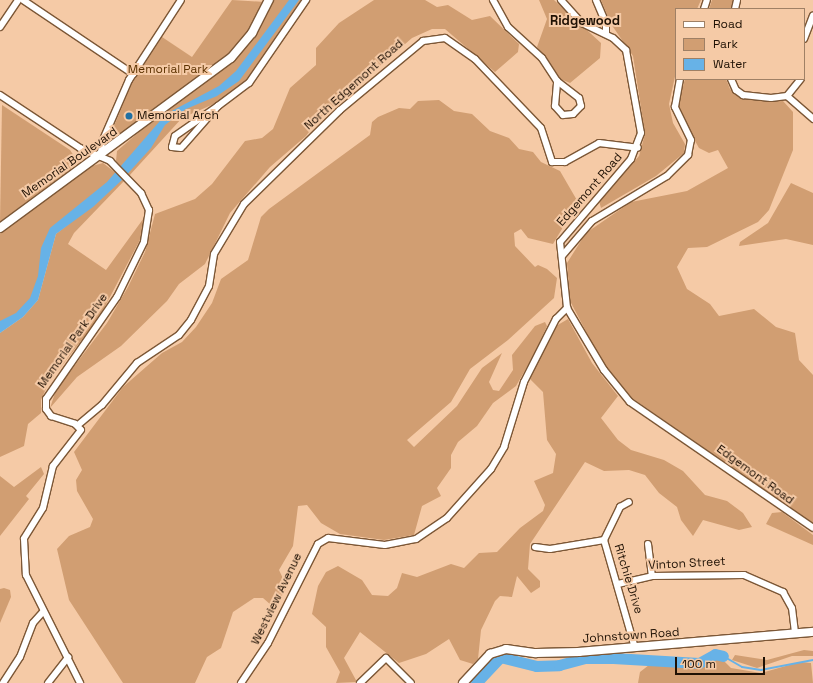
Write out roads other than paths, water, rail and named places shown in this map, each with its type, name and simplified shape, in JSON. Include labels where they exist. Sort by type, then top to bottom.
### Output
[{"type":"street","points":[[0,27],[18,0]]},
{"type":"street","points":[[23,0],[132,74]]},
{"type":"street","points":[[0,95],[80,148],[101,155],[102,142],[132,74],[182,0]]},
{"type":"street","name":"Memorial Boulevard","points":[[0,228],[231,58],[252,33],[269,0]]},
{"type":"street","points":[[218,106],[182,147],[172,147],[175,136],[249,83],[306,0]]},
{"type":"street","points":[[493,0],[508,27],[542,58],[557,81],[581,101],[581,106],[573,114],[563,115],[555,106],[557,81]]},
{"type":"street","name":"Edgemont Road","points":[[561,0],[582,23],[606,34],[622,45],[628,55],[641,133],[638,148],[562,239],[562,256],[567,308],[604,370],[630,402],[813,528]]},
{"type":"street","points":[[596,0],[606,24],[606,34]]},
{"type":"street","points":[[805,36],[813,16]]},
{"type":"street","name":"North Edgemont Road","points":[[78,425],[102,405],[137,363],[188,325],[209,286],[214,254],[239,211],[258,190],[366,86],[413,47],[429,38],[451,40],[485,69],[541,128],[552,162],[565,162],[600,143],[638,148]]},
{"type":"street","points":[[562,256],[592,221],[667,176],[688,155],[691,140],[675,107],[680,80]]},
{"type":"street","points":[[731,80],[736,90],[743,95],[787,96],[813,119]]},
{"type":"street","points":[[787,96],[800,80]]},
{"type":"street","name":"Memorial Park Drive","points":[[78,425],[51,416],[46,409],[46,399],[108,312],[144,242],[149,222],[148,206],[118,169],[101,155]]},
{"type":"street","name":"Westview Avenue","points":[[243,682],[268,644],[318,544],[328,538],[385,545],[416,539],[447,518],[491,469],[504,447],[524,382],[556,319],[567,308]]},
{"type":"street","points":[[78,425],[79,433],[53,466],[42,508],[25,535],[24,572],[80,683]]},
{"type":"street","name":"Ritchie Drive","points":[[629,502],[618,510],[604,540],[618,584],[635,648]]},
{"type":"street","points":[[535,547],[550,549],[604,540]]},
{"type":"street","points":[[648,544],[652,576]]},
{"type":"street","name":"Vinton Street","points":[[618,584],[652,576],[732,573],[771,584],[790,602],[794,633]]},
{"type":"street","points":[[3,683],[20,657],[33,623],[43,612]]},
{"type":"street","name":"Johnstown Road","points":[[463,683],[486,658],[500,650],[548,653],[635,648],[813,632]]},
{"type":"street","points":[[48,683],[68,657]]},
{"type":"street","points":[[360,683],[386,658],[411,683]]},
{"type":"water","points":[[289,0],[299,0],[239,81],[217,96],[186,109],[165,125],[151,148],[122,180],[93,207],[56,234],[38,300],[23,317],[0,333],[0,321],[16,313],[30,298],[38,276],[41,248],[50,228],[107,182],[166,114],[219,86],[236,71]]},
{"type":"waterway","points":[[476,683],[500,657],[536,666],[559,665],[586,658],[699,663],[715,654],[723,656]]},
{"type":"waterway","points":[[723,656],[742,667],[761,670],[813,660]]},
{"type":"place","name":"Memorial Arch","points":[[129,116]]},
{"type":"district","name":"Ridgewood","points":[[585,21]]},
{"type":"park label","name":"Memorial Park","points":[[168,70]]}]
